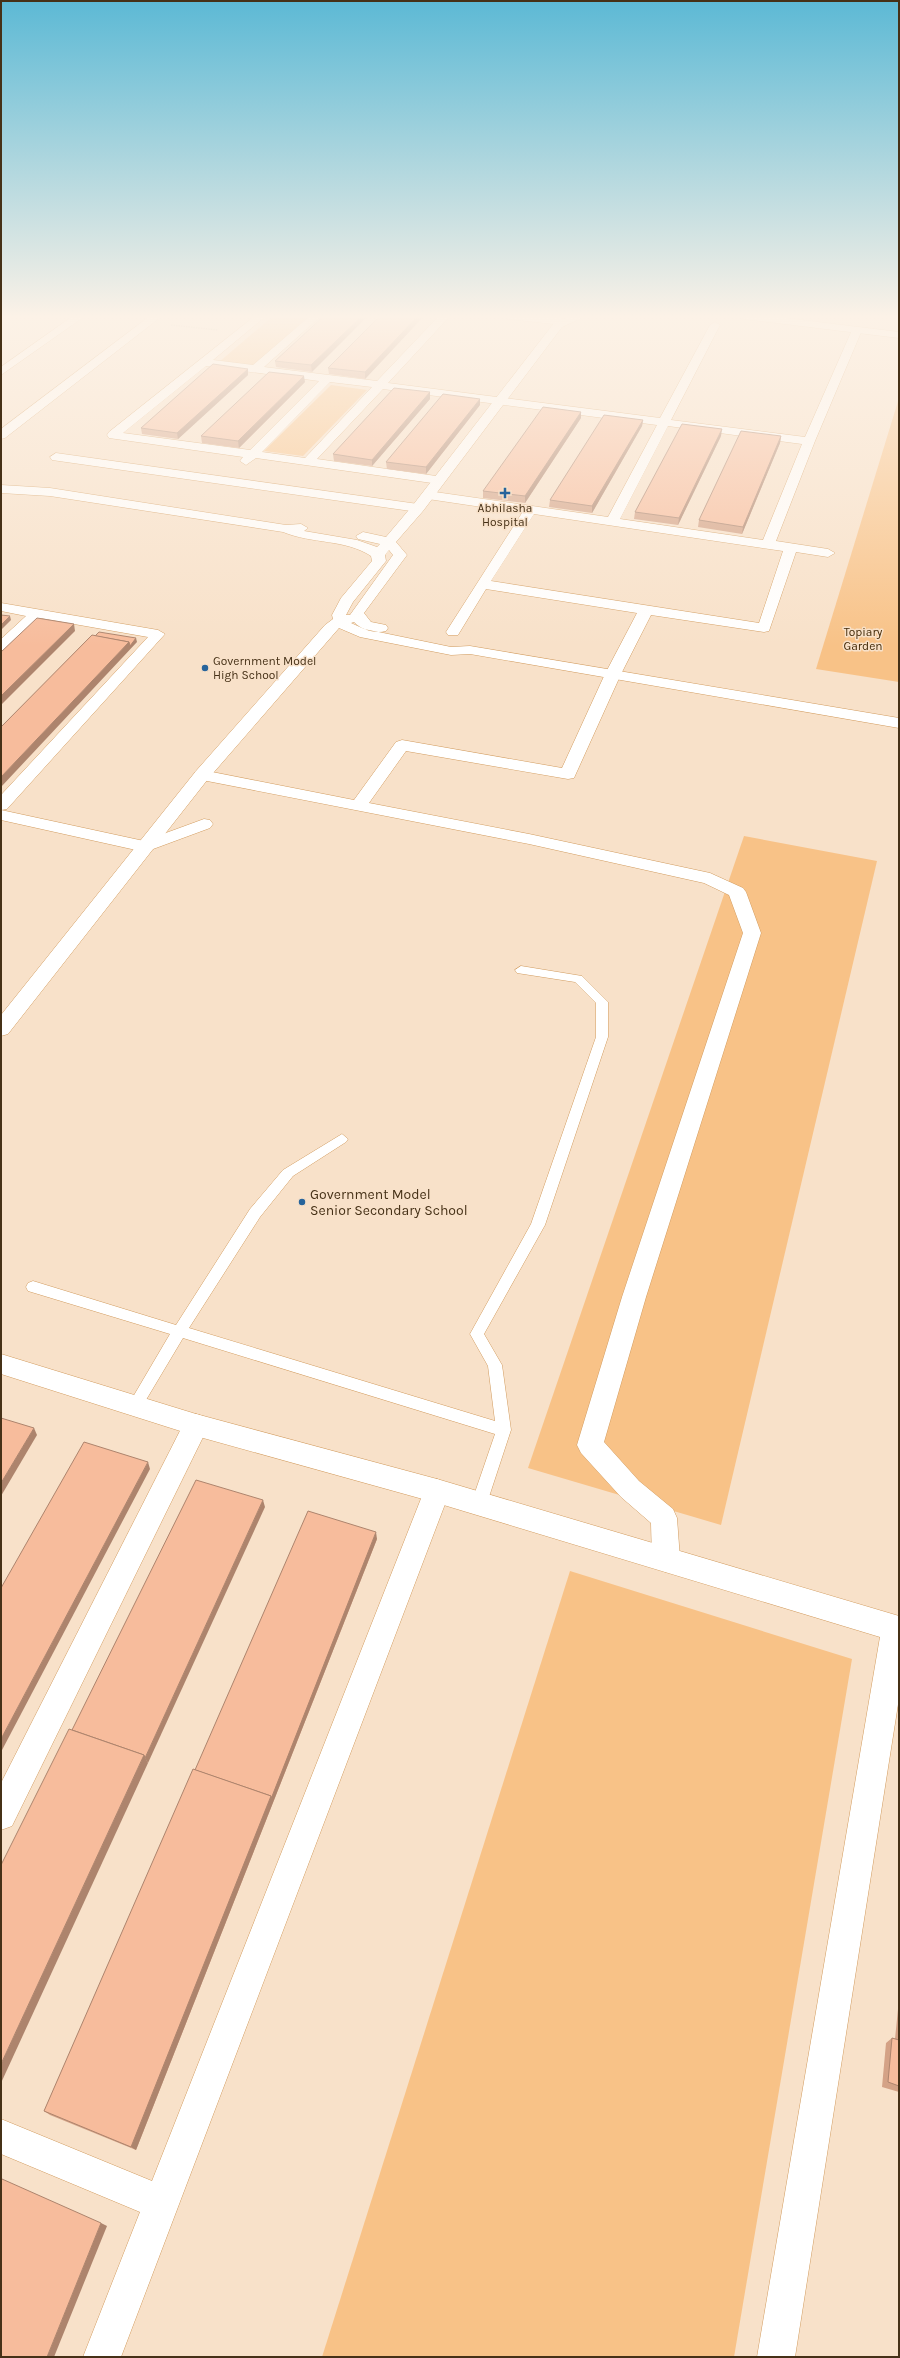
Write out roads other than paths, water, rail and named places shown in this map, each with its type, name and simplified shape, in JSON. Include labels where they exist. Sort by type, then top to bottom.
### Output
[{"type":"street","points":[[1,434],[11,426]]},
{"type":"street","points":[[124,426],[113,435],[439,480]]},
{"type":"street","points":[[224,481],[254,454],[281,426]]},
{"type":"street","points":[[308,462],[342,426]]},
{"type":"street","points":[[378,554],[418,508],[480,426]]},
{"type":"street","points":[[612,522],[664,426]]},
{"type":"street","points":[[696,426],[809,441]]},
{"type":"street","points":[[768,544],[815,426]]},
{"type":"street","points":[[56,457],[418,508]]},
{"type":"street","points":[[1,478],[50,492]]},
{"type":"street","points":[[1,489],[50,492],[286,529],[305,528],[374,538],[397,549],[400,555],[398,560],[358,610],[357,617]]},
{"type":"street","points":[[428,495],[828,553]]},
{"type":"street","points":[[453,632],[530,510]]},
{"type":"street","points":[[286,529],[299,536],[364,546],[378,554]]},
{"type":"street","points":[[482,584],[764,628],[791,548]]},
{"type":"street","points":[[340,621],[341,610],[379,561],[378,554]]},
{"type":"street","points":[[1,607],[158,634],[1,806]]},
{"type":"street","points":[[358,806],[402,745],[568,774],[613,674],[646,610]]},
{"type":"street","points":[[1,647],[38,613]]},
{"type":"street","points":[[1,1029],[202,775],[330,628],[340,621],[357,617]]},
{"type":"street","points":[[357,617],[366,625],[457,643],[470,650]]},
{"type":"street","points":[[340,621],[349,629],[360,633],[451,651],[470,650],[899,723]]},
{"type":"street","points":[[202,775],[529,839],[710,879],[737,892],[752,933],[634,1297],[590,1445],[630,1489],[664,1518],[666,1559]]},
{"type":"street","points":[[1,815],[145,847],[204,824]]},
{"type":"street","points":[[1,1364],[196,1425],[437,1491],[898,1628],[776,2357]]},
{"type":"street","points":[[1,1815],[196,1425]]},
{"type":"street","points":[[102,2357],[437,1491]]},
{"type":"street","points":[[1,2136],[161,2203]]},
{"type":"lane","points":[[479,1504],[504,1430],[495,1365],[477,1334],[538,1225],[602,1037],[602,1002],[578,979],[521,970]]},
{"type":"lane","points":[[135,1406],[179,1332],[255,1213],[288,1173],[342,1139]]},
{"type":"lane","points":[[33,1287],[504,1430]]},
{"type":"place","name":"Abhilasha Hospital","points":[[505,493]]},
{"type":"place","name":"Government Model High School","points":[[205,668]]},
{"type":"place","name":"Government Model Senior Secondary School","points":[[302,1202]]},
{"type":"park label","name":"Topiary Garden","points":[[863,639]]}]
